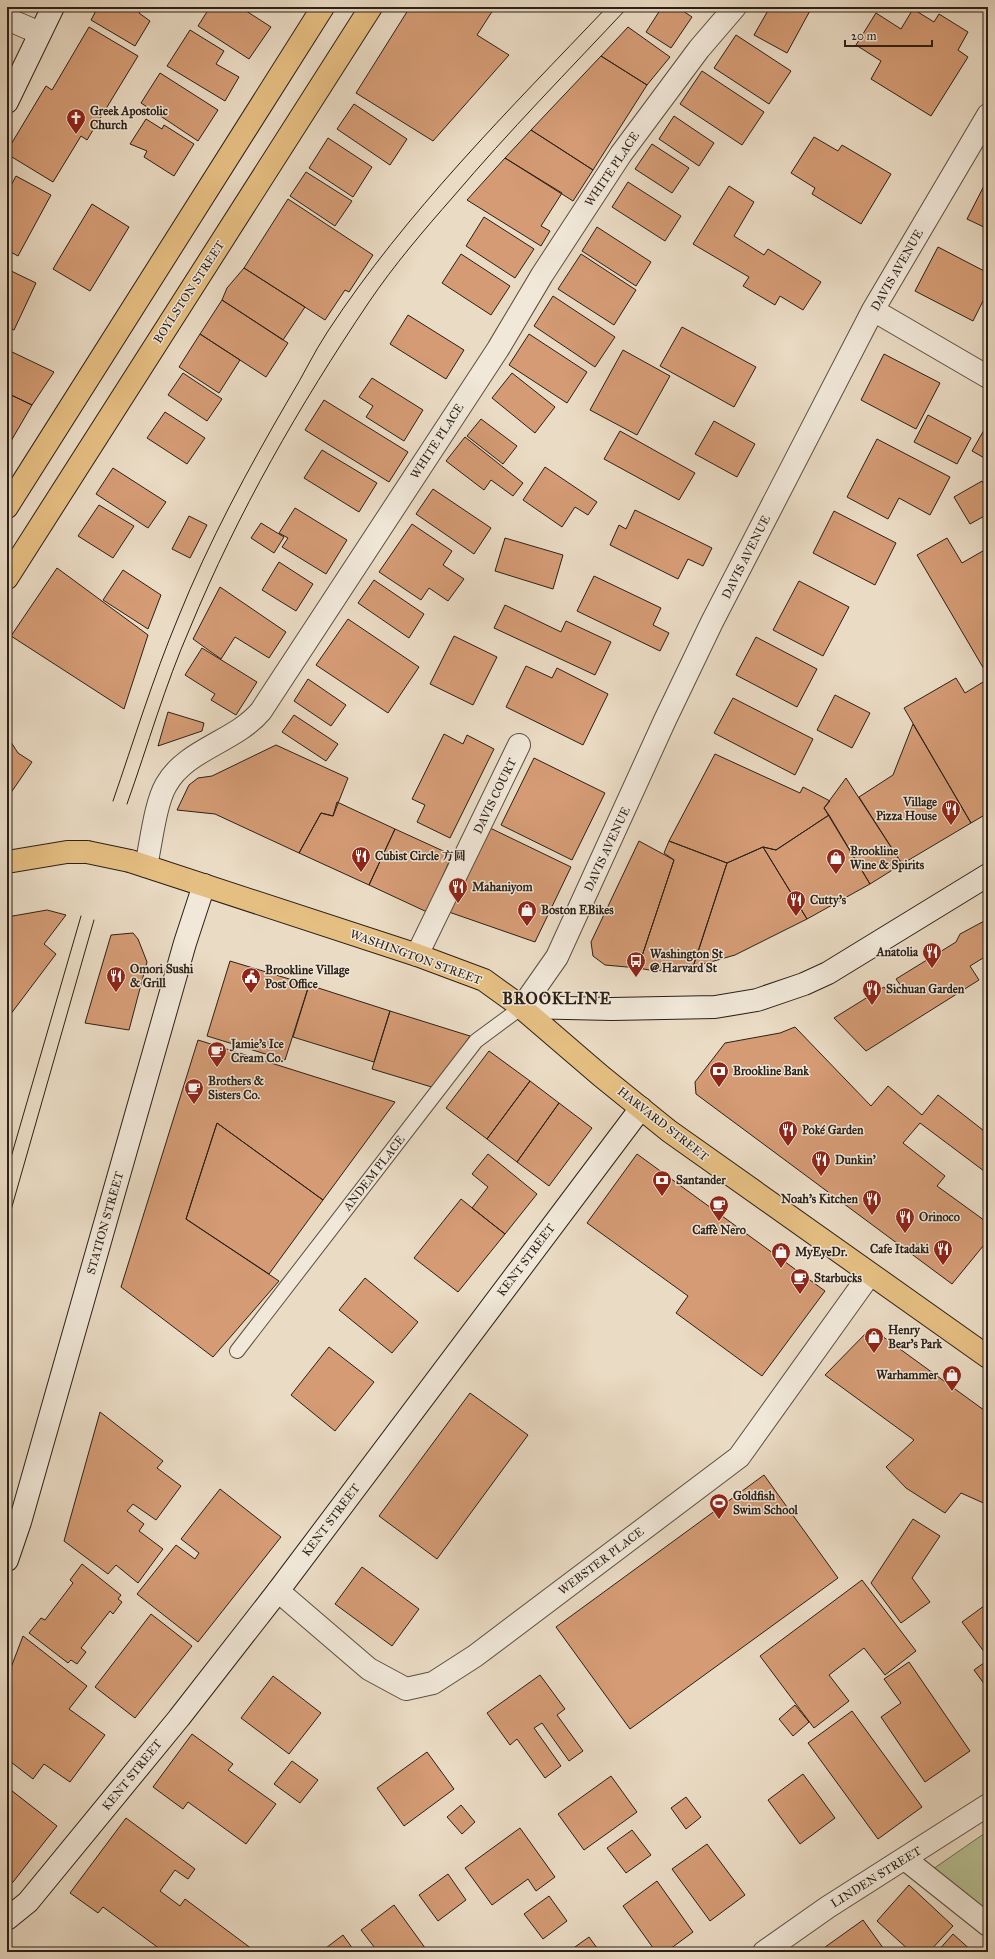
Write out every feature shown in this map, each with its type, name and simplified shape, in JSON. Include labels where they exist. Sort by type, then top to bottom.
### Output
[{"type":"main road","points":[[7,506],[323,7]]},
{"type":"main road","name":"BOYLSTON STREET","points":[[7,578],[371,7]]},
{"type":"main road","name":"WASHINGTON STREET","points":[[7,862],[67,852],[87,852],[138,863],[417,955],[480,978],[502,991],[522,1007]]},
{"type":"main road","name":"HARVARD STREET","points":[[522,1007],[640,1108],[691,1147],[988,1357]]},
{"type":"street","points":[[7,102],[53,7]]},
{"type":"street","name":"WHITE PLACE","points":[[138,863],[165,787],[170,778],[187,762],[252,722],[261,711],[498,349],[620,154],[699,49],[735,7]]},
{"type":"street","points":[[7,19],[40,33]]},
{"type":"street","name":"DAVIS AVENUE","points":[[522,1007],[557,957],[665,720],[709,629],[873,310],[988,115]]},
{"type":"street","points":[[873,310],[988,377]]},
{"type":"street","name":"DAVIS COURT","points":[[417,955],[519,745]]},
{"type":"street","points":[[522,1007],[612,1009],[715,1007],[757,1000],[804,984],[828,973],[988,875]]},
{"type":"street","name":"STATION STREET","points":[[7,1560],[24,1507],[185,943],[204,885]]},
{"type":"street","name":"KENT STREET","points":[[7,1919],[28,1902],[179,1718],[278,1591],[640,1108]]},
{"type":"street","name":"WEBSTER PLACE","points":[[278,1591],[369,1668],[406,1689],[433,1683],[475,1656],[739,1457],[870,1274]]},
{"type":"street","name":"LINDEN STREET","points":[[764,1952],[828,1907],[988,1805]]},
{"type":"street","points":[[905,1859],[988,1925]]},
{"type":"lane","name":"ANDEM PLACE","points":[[238,1351],[476,1041],[522,1007]]},
{"type":"green space","points":[[988,1831],[988,1915],[933,1869]]},
{"type":"building","points":[[98,7],[143,7],[139,13],[150,21],[135,46],[91,20]]},
{"type":"building","points":[[210,7],[240,7],[271,27],[249,59],[198,26]]},
{"type":"building","points":[[410,7],[495,7],[477,35],[509,55],[433,141],[356,93]]},
{"type":"building","points":[[662,7],[682,7],[680,9],[692,17],[671,48],[646,32]]},
{"type":"building","points":[[770,7],[812,7],[787,53],[754,35]]},
{"type":"building","points":[[913,9],[934,22],[939,14],[968,32],[958,50],[968,57],[931,116],[871,79],[881,61],[856,45],[876,13],[901,29]]},
{"type":"building","points":[[89,27],[138,56],[87,140],[81,136],[53,182],[7,154],[7,151],[46,86],[52,90]]},
{"type":"building","points":[[628,27],[670,57],[647,85],[601,56]]},
{"type":"building","points":[[190,30],[224,51],[216,64],[239,77],[225,101],[167,66]]},
{"type":"building","points":[[736,35],[791,71],[769,104],[714,68]]},
{"type":"building","points":[[601,56],[647,85],[593,170],[531,130]]},
{"type":"building","points":[[702,71],[764,112],[742,145],[680,104]]},
{"type":"building","points":[[160,73],[218,110],[198,141],[141,103]]},
{"type":"building","points":[[354,104],[407,139],[390,165],[337,129]]},
{"type":"building","points":[[674,116],[714,143],[699,166],[659,139]]},
{"type":"building","points":[[146,119],[162,129],[164,125],[194,144],[174,176],[144,157],[147,151],[130,144]]},
{"type":"building","points":[[531,130],[593,170],[573,201],[505,158]]},
{"type":"building","points":[[814,137],[838,151],[842,145],[891,174],[861,224],[812,194],[815,188],[791,173]]},
{"type":"building","points":[[328,138],[372,167],[353,197],[309,168]]},
{"type":"building","points":[[652,144],[689,168],[672,193],[635,169]]},
{"type":"building","points":[[505,158],[562,193],[541,226],[550,231],[541,246],[467,200]]},
{"type":"building","points":[[306,172],[352,201],[335,226],[290,196]]},
{"type":"building","points":[[16,176],[51,195],[18,256],[7,250],[7,193]]},
{"type":"building","points":[[988,178],[988,229],[967,219]]},
{"type":"building","points":[[628,182],[681,216],[665,241],[612,207]]},
{"type":"building","points":[[729,186],[754,202],[734,236],[764,255],[768,249],[821,282],[803,310],[780,296],[775,305],[743,286],[749,277],[693,244]]},
{"type":"building","points":[[288,199],[373,255],[349,292],[345,290],[325,320],[244,268]]},
{"type":"building","points":[[92,204],[129,227],[90,291],[53,269]]},
{"type":"building","points":[[484,217],[534,249],[515,278],[466,246]]},
{"type":"building","points":[[597,227],[651,262],[636,286],[582,251]]},
{"type":"building","points":[[938,247],[988,273],[988,291],[973,321],[915,291]]},
{"type":"building","points":[[461,254],[510,286],[491,315],[442,283]]},
{"type":"building","points":[[581,254],[636,290],[614,325],[558,289]]},
{"type":"building","points":[[244,268],[305,307],[283,340],[222,300],[227,288]]},
{"type":"building","points":[[7,269],[36,283],[14,330],[7,327]]},
{"type":"building","points":[[553,296],[615,337],[595,367],[534,326]]},
{"type":"building","points":[[222,300],[288,343],[266,377],[200,334]]},
{"type":"building","points":[[408,315],[464,350],[446,379],[390,344]]},
{"type":"building","points":[[682,327],[756,367],[734,407],[660,366]]},
{"type":"building","points":[[200,334],[240,360],[219,393],[179,367]]},
{"type":"building","points":[[529,334],[587,372],[567,403],[509,365]]},
{"type":"building","points":[[623,350],[670,376],[637,435],[590,410]]},
{"type":"building","points":[[10,351],[54,372],[32,405],[7,393],[7,357]]},
{"type":"building","points":[[884,354],[940,383],[916,429],[861,400]]},
{"type":"building","points":[[183,373],[222,399],[207,421],[168,395]]},
{"type":"building","points":[[512,373],[555,407],[535,433],[492,398]]},
{"type":"building","points":[[372,378],[423,410],[404,441],[366,417],[373,406],[359,397]]},
{"type":"building","points":[[7,393],[32,405],[11,441],[7,439]]},
{"type":"building","points":[[324,400],[408,452],[389,482],[305,430]]},
{"type":"building","points":[[165,412],[205,438],[187,464],[147,438]]},
{"type":"building","points":[[928,415],[971,438],[957,464],[914,442]]},
{"type":"building","points":[[481,419],[517,446],[503,464],[467,436]]},
{"type":"building","points":[[714,421],[755,444],[737,477],[695,454]]},
{"type":"building","points":[[988,423],[988,460],[972,451]]},
{"type":"building","points":[[620,431],[695,473],[679,500],[604,459]]},
{"type":"building","points":[[465,437],[523,483],[513,496],[491,480],[484,490],[446,461]]},
{"type":"building","points":[[877,439],[950,477],[930,515],[899,498],[888,519],[847,497]]},
{"type":"building","points":[[322,450],[377,483],[359,512],[304,478]]},
{"type":"building","points":[[545,467],[597,502],[588,515],[575,507],[562,527],[523,500]]},
{"type":"building","points":[[113,468],[166,502],[148,528],[96,494]]},
{"type":"building","points":[[982,481],[988,492],[988,514],[970,524],[954,497]]},
{"type":"building","points":[[433,489],[491,528],[474,554],[416,514]]},
{"type":"building","points":[[99,505],[134,526],[113,558],[78,536]]},
{"type":"building","points":[[295,508],[347,540],[326,574],[282,547],[288,538],[279,533]]},
{"type":"building","points":[[635,510],[712,548],[703,566],[688,559],[678,579],[610,545],[619,525],[626,529]]},
{"type":"building","points":[[834,511],[896,543],[875,585],[813,553]]},
{"type":"building","points":[[189,516],[207,525],[190,558],[172,549]]},
{"type":"building","points":[[261,523],[284,537],[274,553],[251,538]]},
{"type":"building","points":[[412,524],[452,551],[443,565],[464,579],[448,601],[429,588],[421,600],[379,572]]},
{"type":"building","points":[[505,538],[563,555],[553,589],[495,571]]},
{"type":"building","points":[[947,538],[962,563],[988,548],[988,676],[917,555]]},
{"type":"building","points":[[279,562],[313,584],[296,611],[262,590]]},
{"type":"building","points":[[57,568],[148,635],[124,709],[11,636]]},
{"type":"building","points":[[123,570],[161,595],[148,629],[103,600]]},
{"type":"building","points":[[594,576],[661,608],[653,625],[669,633],[660,651],[577,611]]},
{"type":"building","points":[[374,580],[424,614],[409,638],[358,603]]},
{"type":"building","points":[[799,581],[849,607],[823,656],[773,630]]},
{"type":"building","points":[[220,587],[286,632],[269,658],[235,637],[221,659],[193,639]]},
{"type":"building","points":[[505,605],[561,632],[566,621],[611,642],[595,675],[494,628]]},
{"type":"building","points":[[348,619],[419,667],[388,713],[316,665]]},
{"type":"building","points":[[454,636],[497,657],[473,705],[430,684]]},
{"type":"building","points":[[756,637],[817,669],[797,707],[736,675]]},
{"type":"building","points":[[202,648],[257,682],[236,715],[211,700],[215,694],[185,675]]},
{"type":"building","points":[[526,666],[552,678],[557,668],[608,694],[583,745],[506,707]]},
{"type":"building","points":[[956,678],[965,693],[988,679],[988,813],[971,823],[904,708]]},
{"type":"building","points":[[308,679],[346,705],[331,726],[294,701]]},
{"type":"building","points":[[835,695],[870,713],[852,748],[817,730]]},
{"type":"building","points":[[733,698],[813,739],[795,775],[714,733]]},
{"type":"building","points":[[168,712],[204,723],[202,731],[158,746]]},
{"type":"building","points":[[294,715],[338,744],[326,761],[282,732]]},
{"type":"building","points":[[913,724],[971,823],[902,864],[859,797],[893,775]]},
{"type":"building","points":[[444,734],[463,744],[467,735],[494,749],[450,838],[417,822],[425,805],[412,799]]},
{"type":"building","points":[[7,736],[18,753],[32,762],[8,797],[10,810],[7,810]]},
{"type":"building","points":[[276,745],[348,778],[333,816],[321,813],[299,853],[215,814],[177,810],[189,785],[198,778],[212,776]]},
{"type":"building","points":[[715,754],[800,793],[803,787],[830,801],[824,808],[829,815],[776,850],[763,847],[727,863],[669,841]]},
{"type":"building","points":[[534,758],[605,793],[572,860],[501,825]]},
{"type":"building","points":[[846,778],[902,864],[870,884],[824,808]]},
{"type":"building","points":[[337,802],[395,829],[369,885],[299,853],[321,813],[333,816]]},
{"type":"building","points":[[829,815],[870,884],[807,919],[763,847],[776,850]]},
{"type":"building","points":[[488,827],[571,867],[535,942],[446,911]]},
{"type":"building","points":[[395,829],[452,855],[427,912],[369,885]]},
{"type":"building","points":[[639,841],[674,860],[638,968],[605,965],[593,956],[591,942]]},
{"type":"building","points":[[669,841],[727,863],[693,967],[655,971],[638,968],[674,860],[664,853]]},
{"type":"building","points":[[763,847],[807,919],[735,955],[693,967],[727,863]]},
{"type":"building","points":[[47,910],[66,915],[44,944],[56,954],[7,1019],[7,917]]},
{"type":"building","points":[[988,919],[988,955],[970,966],[979,980],[866,1051],[834,1018],[884,987],[888,993],[901,986],[896,979],[956,942],[960,934]]},
{"type":"building","name":"Omori Sushi & Grill","points":[[133,933],[138,939],[147,962],[129,1030],[85,1023],[111,935]]},
{"type":"building","points":[[230,961],[309,985],[285,1060],[207,1036]]},
{"type":"building","points":[[309,985],[390,1011],[374,1062],[293,1037]]},
{"type":"building","points":[[390,1011],[470,1036],[435,1088],[372,1069]]},
{"type":"building","points":[[795,1027],[871,1106],[888,1086],[922,1115],[938,1095],[988,1134],[988,1174],[920,1123],[903,1143],[945,1176],[937,1186],[988,1223],[988,1240],[952,1284],[696,1094],[695,1082],[725,1043],[780,1033]]},
{"type":"building","points":[[198,1040],[395,1102],[323,1200],[217,1123],[186,1219],[279,1281],[213,1357],[121,1287]]},
{"type":"building","points":[[489,1051],[530,1081],[487,1139],[446,1108]]},
{"type":"building","points":[[530,1081],[559,1103],[517,1162],[487,1139]]},
{"type":"building","points":[[559,1103],[592,1128],[549,1186],[517,1162]]},
{"type":"building","points":[[217,1123],[323,1200],[269,1274],[186,1219]]},
{"type":"building","points":[[488,1154],[537,1194],[505,1234],[472,1208],[488,1187],[472,1174]]},
{"type":"building","points":[[637,1154],[825,1291],[762,1376],[676,1313],[688,1296],[587,1223]]},
{"type":"building","points":[[461,1199],[505,1234],[458,1292],[414,1258]]},
{"type":"building","points":[[365,1278],[418,1322],[392,1353],[339,1310]]},
{"type":"building","points":[[871,1328],[988,1413],[988,1505],[961,1493],[945,1513],[906,1488],[886,1467],[914,1440],[825,1375]]},
{"type":"building","points":[[329,1347],[374,1382],[335,1431],[291,1395]]},
{"type":"building","points":[[470,1393],[528,1435],[437,1559],[379,1516]]},
{"type":"building","points":[[100,1412],[163,1461],[157,1468],[181,1486],[156,1520],[133,1504],[127,1511],[144,1524],[139,1531],[163,1549],[138,1583],[116,1565],[108,1574],[64,1541]]},
{"type":"building","points":[[764,1475],[838,1578],[630,1729],[556,1627]]},
{"type":"building","points":[[220,1489],[281,1537],[198,1642],[137,1594],[176,1545],[195,1559],[199,1553],[181,1539]]},
{"type":"building","points":[[913,1519],[940,1536],[912,1578],[930,1602],[901,1623],[871,1583]]},
{"type":"building","points":[[82,1564],[121,1595],[118,1599],[122,1602],[113,1614],[110,1611],[81,1648],[86,1652],[77,1664],[71,1660],[68,1663],[29,1633],[41,1618],[45,1620],[73,1583],[70,1580]]},
{"type":"building","points":[[362,1567],[419,1609],[392,1646],[335,1604]]},
{"type":"building","points":[[862,1580],[916,1651],[885,1675],[864,1648],[829,1675],[849,1701],[814,1728],[760,1656]]},
{"type":"building","points":[[988,1603],[988,1657],[962,1622]]},
{"type":"building","points":[[151,1614],[192,1646],[135,1718],[95,1687]]},
{"type":"building","points":[[23,1636],[87,1686],[69,1709],[105,1735],[70,1782],[44,1764],[33,1779],[7,1759],[7,1678]]},
{"type":"building","points":[[988,1660],[988,1689],[974,1670]]},
{"type":"building","points":[[909,1662],[970,1751],[925,1782],[881,1717],[901,1703],[884,1679]]},
{"type":"building","points":[[540,1675],[565,1709],[557,1715],[583,1751],[569,1761],[542,1723],[534,1728],[561,1766],[545,1778],[517,1739],[510,1745],[487,1713]]},
{"type":"building","points":[[273,1676],[321,1713],[289,1754],[241,1718]]},
{"type":"building","points":[[795,1705],[809,1722],[793,1736],[779,1719]]},
{"type":"building","points":[[852,1711],[922,1807],[878,1839],[808,1743]]},
{"type":"building","points":[[192,1734],[233,1764],[228,1770],[276,1804],[246,1844],[188,1802],[183,1809],[153,1787]]},
{"type":"building","points":[[427,1752],[454,1789],[404,1826],[377,1788]]},
{"type":"building","points":[[292,1761],[318,1780],[300,1803],[274,1784]]},
{"type":"building","points":[[803,1774],[835,1818],[800,1844],[768,1800]]},
{"type":"building","points":[[611,1776],[637,1812],[584,1850],[558,1814]]},
{"type":"building","points":[[7,1787],[57,1826],[13,1882],[7,1886]]},
{"type":"building","points":[[686,1797],[701,1817],[686,1829],[671,1808]]},
{"type":"building","points":[[461,1805],[475,1822],[462,1834],[447,1817]]},
{"type":"building","points":[[126,1818],[195,1869],[188,1879],[175,1870],[160,1891],[180,1906],[185,1899],[256,1952],[164,1952],[103,1907],[98,1913],[70,1893]]},
{"type":"building","points":[[520,1828],[555,1877],[536,1891],[528,1879],[492,1905],[465,1868]]},
{"type":"building","points":[[632,1830],[651,1855],[626,1873],[607,1848]]},
{"type":"building","points":[[707,1844],[745,1895],[710,1921],[672,1869]]},
{"type":"building","points":[[448,1874],[466,1900],[438,1921],[419,1895]]},
{"type":"building","points":[[657,1881],[693,1932],[666,1952],[656,1952],[623,1906]]},
{"type":"building","points":[[909,1885],[953,1926],[929,1952],[911,1952],[877,1921]]},
{"type":"building","points":[[549,1896],[567,1921],[543,1939],[524,1914]]},
{"type":"building","points":[[394,1905],[428,1952],[378,1952],[361,1930]]},
{"type":"building","points":[[863,1920],[886,1952],[823,1952],[821,1950]]},
{"type":"building","points":[[953,1934],[973,1952],[937,1952]]},
{"type":"building","points":[[343,1935],[355,1952],[322,1951]]},
{"type":"building","points":[[589,1937],[600,1952],[568,1952]]},
{"type":"tram line","points":[[113,801],[160,663],[190,589],[244,478],[323,339],[358,287],[425,203],[496,123],[607,7]]},
{"type":"tram line","points":[[127,804],[173,671],[209,585],[249,501],[318,380],[369,302],[420,235],[474,172],[628,7]]},
{"type":"tram line","points":[[7,1171],[81,916]]},
{"type":"tram line","points":[[7,1224],[94,920]]},
{"type":"place","name":"Greek Apostolic Church","points":[[76,135]]},
{"type":"place","name":"Village Pizza House","points":[[951,826]]},
{"type":"place","name":"Cubist Circle 方圆","points":[[361,873]]},
{"type":"place","name":"Brookline Wine & Spirits","points":[[836,875]]},
{"type":"place","name":"Mahaniyom","points":[[458,904]]},
{"type":"place","name":"Cutty's","points":[[796,917]]},
{"type":"place","name":"Boston EBikes","points":[[527,927]]},
{"type":"place","name":"Anatolia","points":[[932,969]]},
{"type":"place","name":"Washington St @ Harvard St","points":[[636,978]]},
{"type":"place","name":"Omori Sushi & Grill","points":[[116,993]]},
{"type":"place","name":"Brookline Village Post Office","points":[[251,994]]},
{"type":"place","name":"Sichuan Garden","points":[[872,1006]]},
{"type":"place","name":"Jamie's Ice Cream Co.","points":[[217,1068]]},
{"type":"place","name":"Brookline Bank","points":[[719,1088]]},
{"type":"place","name":"Brothers & Sisters Co.","points":[[194,1105]]},
{"type":"place","name":"Poké Garden","points":[[788,1147]]},
{"type":"place","name":"Dunkin'","points":[[821,1177]]},
{"type":"place","name":"Santander","points":[[662,1197]]},
{"type":"place","name":"Noah's Kitchen","points":[[872,1216]]},
{"type":"place","name":"Caffè Nero","points":[[719,1222]]},
{"type":"place","name":"Orinoco","points":[[905,1234]]},
{"type":"place","name":"Cafe Itadaki","points":[[943,1266]]},
{"type":"place","name":"MyEyeDr.","points":[[781,1269]]},
{"type":"place","name":"Starbucks","points":[[800,1295]]},
{"type":"place","name":"Henry Bear's Park","points":[[874,1354]]},
{"type":"place","name":"Warhammer","points":[[952,1392]]},
{"type":"place","name":"Goldfish Swim School","points":[[719,1520]]},
{"type":"district","name":"BROOKLINE","points":[[557,998]]}]
